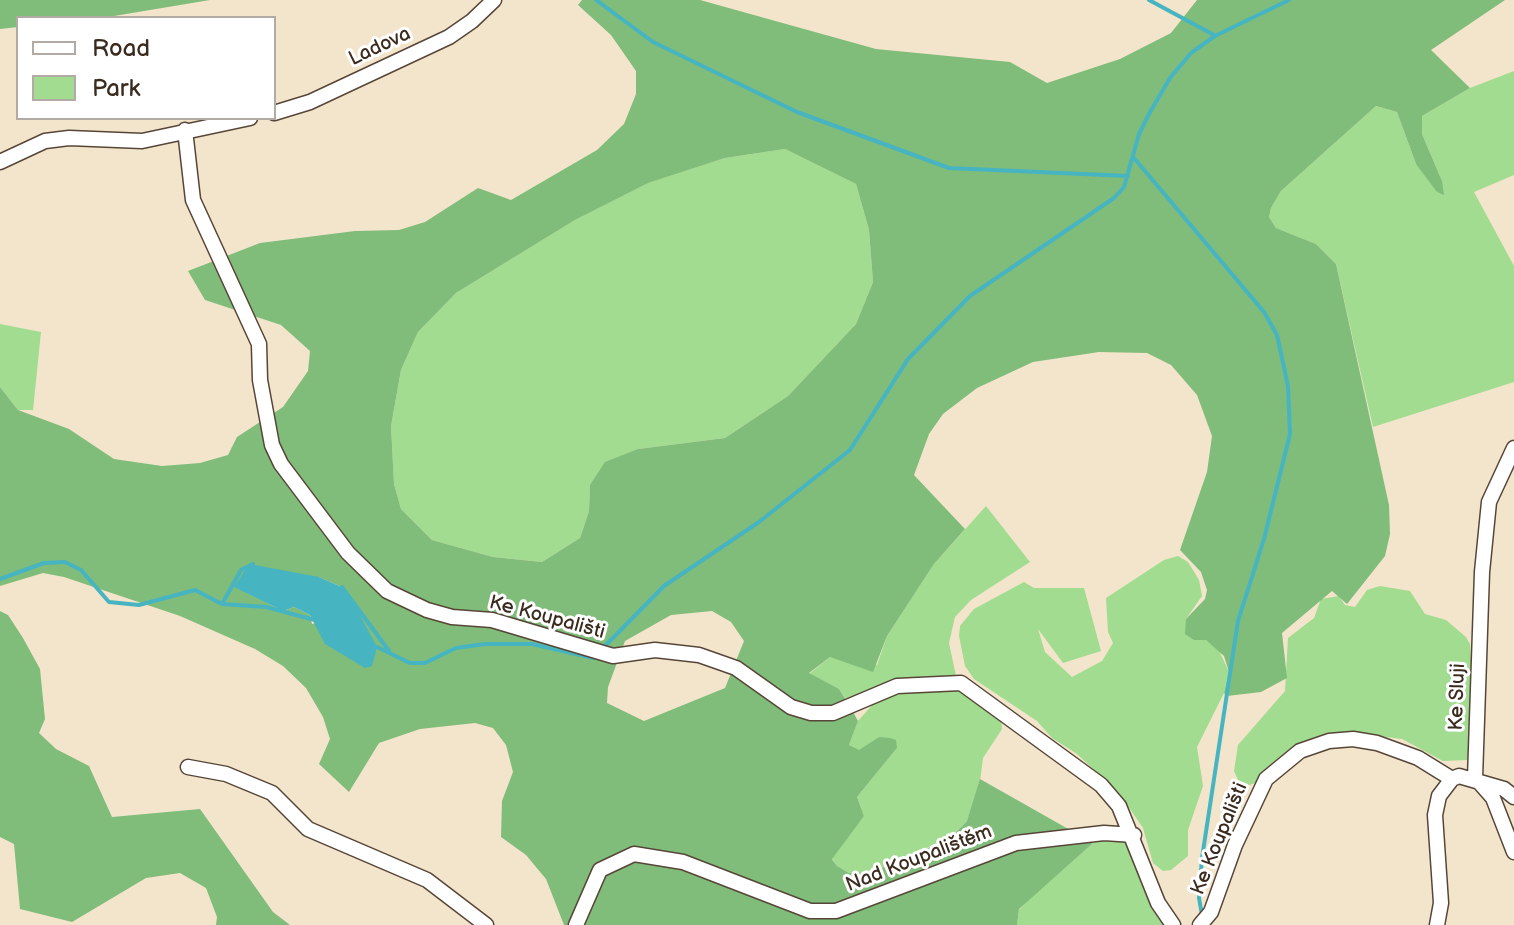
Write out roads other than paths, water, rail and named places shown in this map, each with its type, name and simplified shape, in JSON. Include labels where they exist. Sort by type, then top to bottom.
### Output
[{"type":"street","name":"Ladova","points":[[276,112],[310,102],[449,37],[494,0]]},
{"type":"street","points":[[0,162],[45,141],[69,138],[142,141],[239,120]]},
{"type":"street","name":"Ke Koupališti","points":[[185,130],[193,200],[259,344],[260,380],[272,445],[281,464],[348,553],[387,591],[408,603],[452,617],[492,620],[607,655],[655,650],[699,655],[736,668],[791,707],[811,713],[833,713],[897,686],[961,683],[1101,785],[1119,806],[1134,835],[1158,903],[1173,925]]},
{"type":"street","name":"Ke Sluji","points":[[1475,778],[1482,572],[1489,502],[1514,448]]},
{"type":"street","name":"Ke Koupališti","points":[[1200,925],[1211,912],[1235,845],[1266,779],[1300,751],[1329,741],[1353,739],[1418,758],[1452,779]]},
{"type":"street","points":[[188,767],[226,774],[272,793],[308,829],[427,880],[486,925]]},
{"type":"street","points":[[1475,778],[1493,798],[1514,852]]},
{"type":"street","points":[[1437,925],[1441,903],[1435,815],[1439,796],[1452,779],[1475,778],[1514,797]]},
{"type":"street","name":"Nad Koupalištěm","points":[[576,925],[600,870],[634,854],[683,862],[810,911],[836,911],[1016,843],[1104,833],[1134,835]]},
{"type":"water","points":[[249,564],[319,577],[346,589],[377,647],[372,666],[365,668],[325,644],[310,615],[294,607],[283,611],[234,587]]},
{"type":"waterway","points":[[596,0],[653,42],[797,112],[949,168],[1128,176]]},
{"type":"waterway","points":[[1149,0],[1214,35]]},
{"type":"waterway","points":[[602,649],[664,586],[759,522],[850,450],[908,359],[970,296],[1114,198],[1124,187],[1139,134],[1150,112],[1170,78],[1191,53],[1215,36],[1289,0]]},
{"type":"waterway","points":[[1134,158],[1264,312],[1277,335],[1288,386],[1290,434],[1264,539],[1238,621],[1202,858],[1199,898],[1202,915]]},
{"type":"waterway","points":[[0,579],[44,563],[65,562],[81,570],[109,602],[139,605],[195,590],[222,604],[266,607],[315,620]]},
{"type":"waterway","points":[[222,604],[241,570],[253,564]]},
{"type":"waterway","points":[[342,587],[389,651]]},
{"type":"waterway","points":[[375,646],[410,663],[425,663],[456,648],[485,644],[532,644],[593,658],[595,655]]}]
